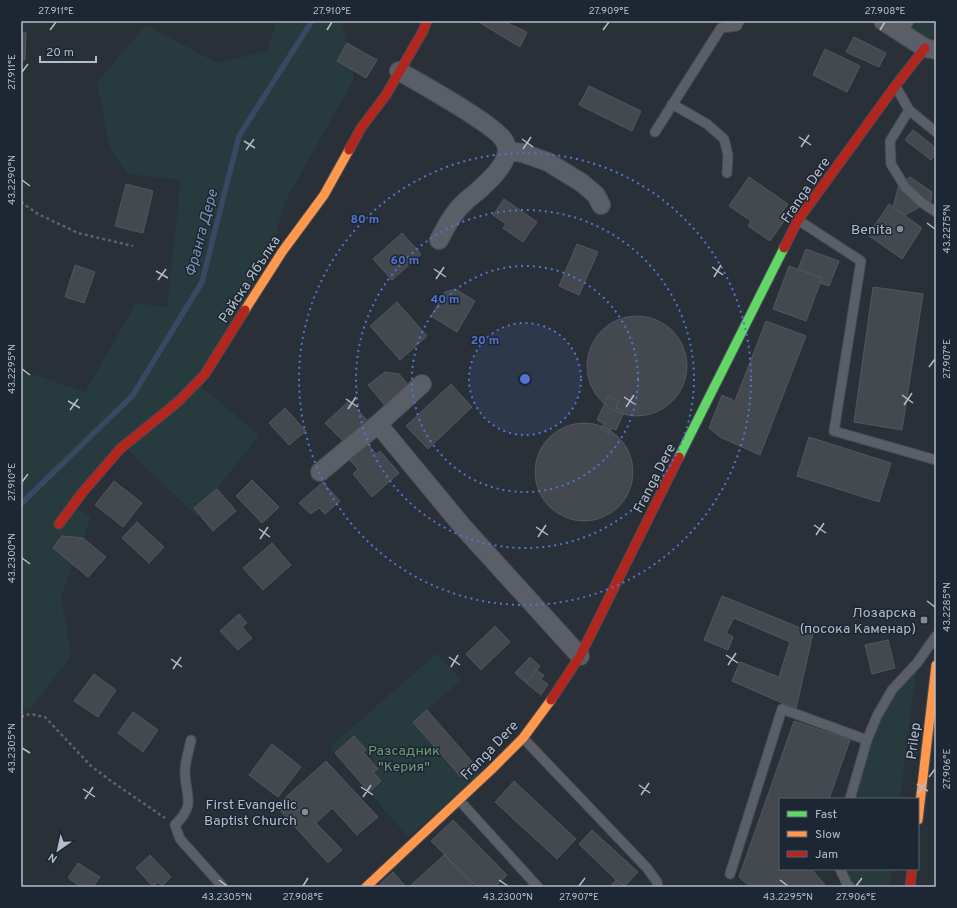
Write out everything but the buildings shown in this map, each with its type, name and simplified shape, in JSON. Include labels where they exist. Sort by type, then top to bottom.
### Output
[{"type":"street","name":"Райска Ябълка","points":[[59,524],[82,493],[120,449],[179,401],[205,374],[282,252],[324,195],[361,128],[386,95],[423,31],[426,21]]},
{"type":"street","points":[[883,21],[905,27],[930,49]]},
{"type":"street","name":"Franga Dere","points":[[366,887],[523,738],[558,691],[580,656],[798,220],[896,85],[930,49]]},
{"type":"street","points":[[399,71],[479,119],[505,142],[507,151],[500,166],[483,187],[467,199],[449,220],[439,240]]},
{"type":"street","points":[[507,151],[523,153],[548,162],[582,182],[596,195],[601,204]]},
{"type":"street","points":[[320,472],[378,424],[422,384]]},
{"type":"street","points":[[378,424],[463,527],[580,656]]},
{"type":"street","name":"Prilep","points":[[919,816],[930,767],[936,665]]},
{"type":"street","points":[[910,887],[912,870]]},
{"type":"lane","points":[[655,132],[721,28],[737,26],[739,21]]},
{"type":"lane","points":[[896,85],[908,110],[936,132]]},
{"type":"lane","points":[[672,104],[707,124],[724,139],[728,155],[727,173]]},
{"type":"lane","points":[[908,110],[890,141],[891,164],[905,187],[921,202],[936,212]]},
{"type":"lane","points":[[798,220],[861,261],[834,431],[936,460]]},
{"type":"lane","points":[[850,798],[867,740],[877,716],[892,690],[917,663],[936,636]]},
{"type":"lane","points":[[730,874],[782,709],[867,740]]},
{"type":"lane","points":[[523,738],[647,868],[657,882],[658,887]]},
{"type":"lane","points":[[191,740],[185,770],[188,805],[183,817],[175,825],[180,839],[223,887]]},
{"type":"lane","points":[[459,800],[538,887]]},
{"type":"lane","points":[[840,870],[850,887]]},
{"type":"path","points":[[21,202],[38,214],[78,233],[133,246]]},
{"type":"path","points":[[21,717],[30,714],[45,717],[91,766],[175,825]]},
{"type":"green space","points":[[277,21],[342,21],[354,79],[286,200],[268,257],[202,387],[259,435],[197,517],[127,449],[66,505],[91,516],[61,597],[71,656],[31,708],[21,711],[21,370],[85,392],[136,303],[167,307],[181,180],[128,174],[110,149],[97,82],[146,25],[217,63],[267,51]]},
{"type":"green space","points":[[883,21],[936,21],[936,31],[925,48]]},
{"type":"green space","name":"Разсадник \"Керия\"","points":[[437,653],[461,680],[427,710],[482,773],[408,837],[330,747]]},
{"type":"green space","points":[[917,663],[900,798],[850,798],[877,716]]},
{"type":"green space","points":[[841,870],[892,870],[890,887],[850,887]]},
{"type":"waterway","name":"Франга Дере","points":[[21,504],[133,395],[202,282],[239,136],[312,21]]},
{"type":"traffic: fast","points":[[679,457],[784,248]]},
{"type":"traffic: slow","points":[[245,310],[282,252],[324,195],[349,150]]},
{"type":"traffic: slow","points":[[919,811],[936,665]]},
{"type":"traffic: slow","points":[[366,887],[523,738],[551,700]]},
{"type":"traffic: jam","points":[[349,150],[361,128],[386,95],[423,31],[427,21]]},
{"type":"traffic: jam","points":[[784,248],[798,220],[896,85],[925,48]]},
{"type":"traffic: jam","points":[[59,524],[82,493],[120,449],[179,401],[205,374],[245,310]]},
{"type":"traffic: jam","points":[[551,700],[580,656],[679,457]]},
{"type":"traffic: jam","points":[[910,887],[912,870]]},
{"type":"place","name":"Benita","points":[[900,229]]},
{"type":"place","name":"Лозарска (посока Каменар)","points":[[924,620]]},
{"type":"place","name":"First Evangelic Baptist Church","points":[[305,812]]}]
